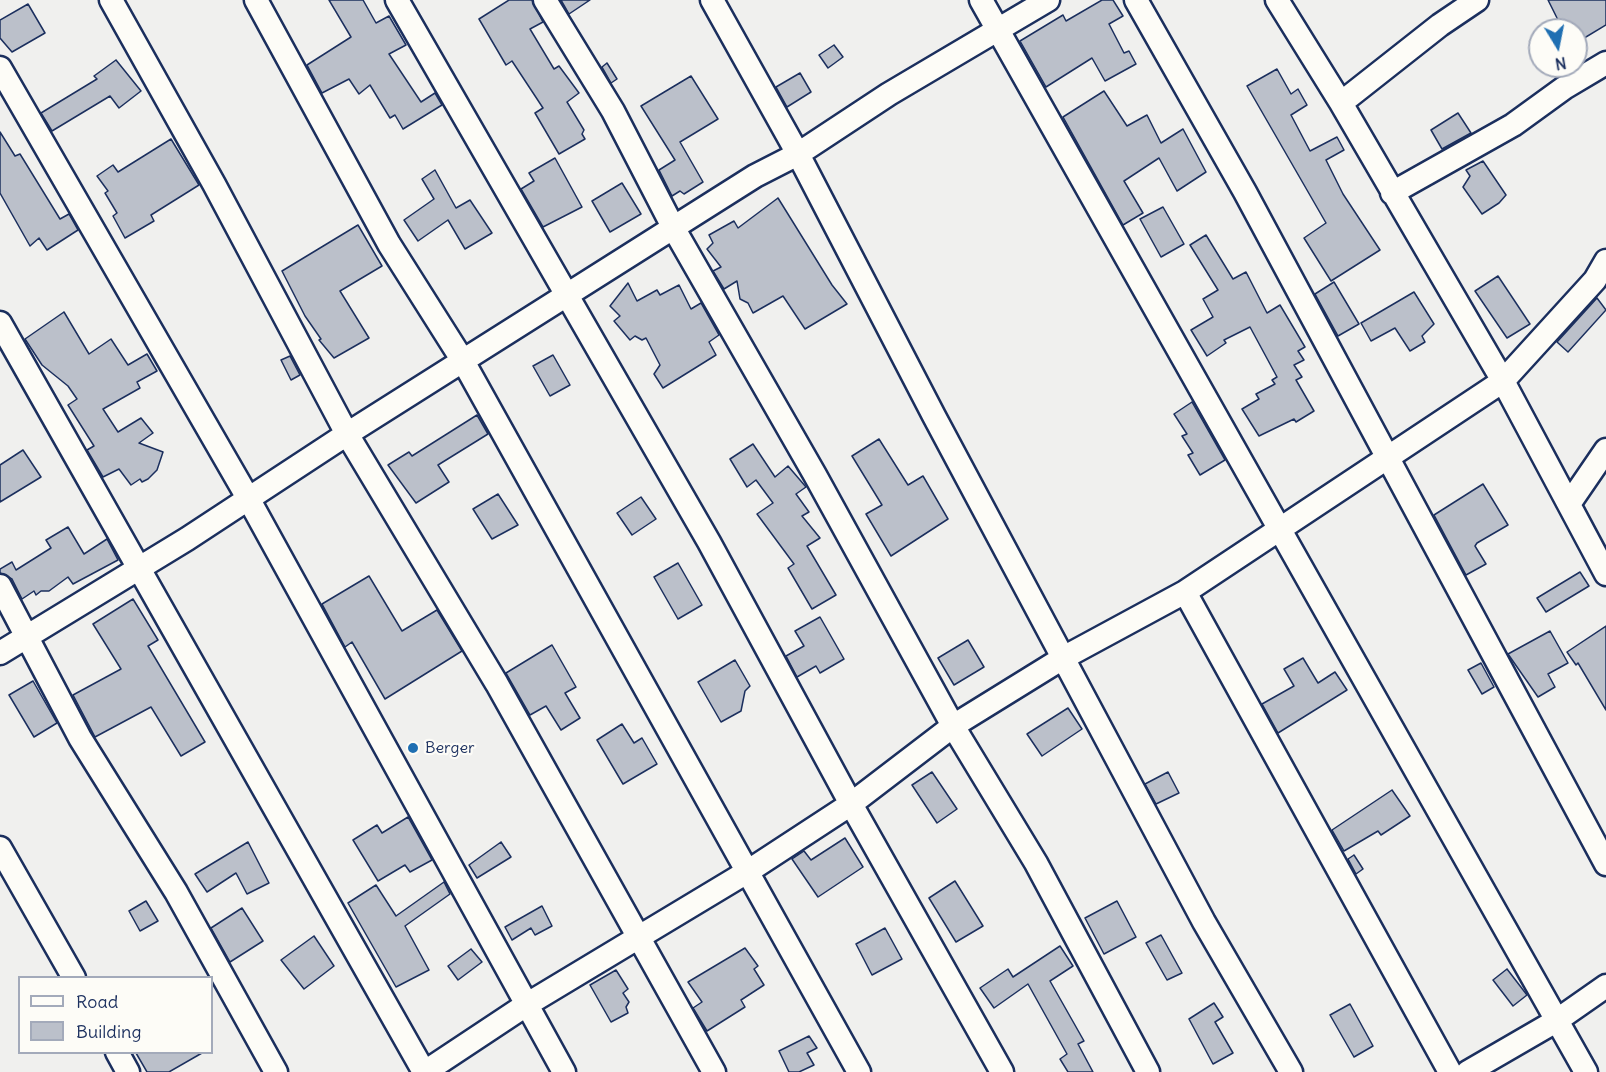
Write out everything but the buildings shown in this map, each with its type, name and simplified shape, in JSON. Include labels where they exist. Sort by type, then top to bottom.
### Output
[{"type":"street","points":[[111,0],[214,184],[347,434],[497,684],[714,1072]]},
{"type":"street","points":[[256,0],[389,244],[463,362],[859,1072]]},
{"type":"street","points":[[398,0],[709,542],[850,804],[1002,1072]]},
{"type":"street","points":[[545,0],[613,111],[674,230],[815,475],[953,726],[1036,864],[1148,1072]]},
{"type":"street","points":[[712,0],[798,154],[1204,922],[1291,1072]]},
{"type":"street","points":[[981,0],[1586,1072]]},
{"type":"street","points":[[0,653],[674,230],[755,176],[798,154],[889,94],[1048,0]]},
{"type":"street","points":[[1136,0],[1245,192],[1606,864]]},
{"type":"street","points":[[1276,0],[1341,103],[1503,381],[1606,574]]},
{"type":"street","points":[[1341,103],[1440,25],[1477,0]]},
{"type":"street","points":[[1392,193],[1513,125],[1564,88],[1606,63]]},
{"type":"street","points":[[0,68],[248,498],[564,1072]]},
{"type":"street","points":[[0,323],[425,1072],[526,1005],[747,872],[850,804],[953,726],[1063,658],[1185,592],[1503,381],[1595,280],[1606,261]]},
{"type":"street","points":[[1569,504],[1606,450]]},
{"type":"street","points":[[0,586],[80,738],[176,892],[276,1072]]},
{"type":"street","points":[[1185,592],[1450,1072]]},
{"type":"street","points":[[0,848],[73,976]]},
{"type":"street","points":[[1468,1072],[1556,1021],[1606,986]]},
{"type":"street","points":[[118,1054],[128,1072]]},
{"type":"place","name":"Berger","points":[[413,748]]}]
